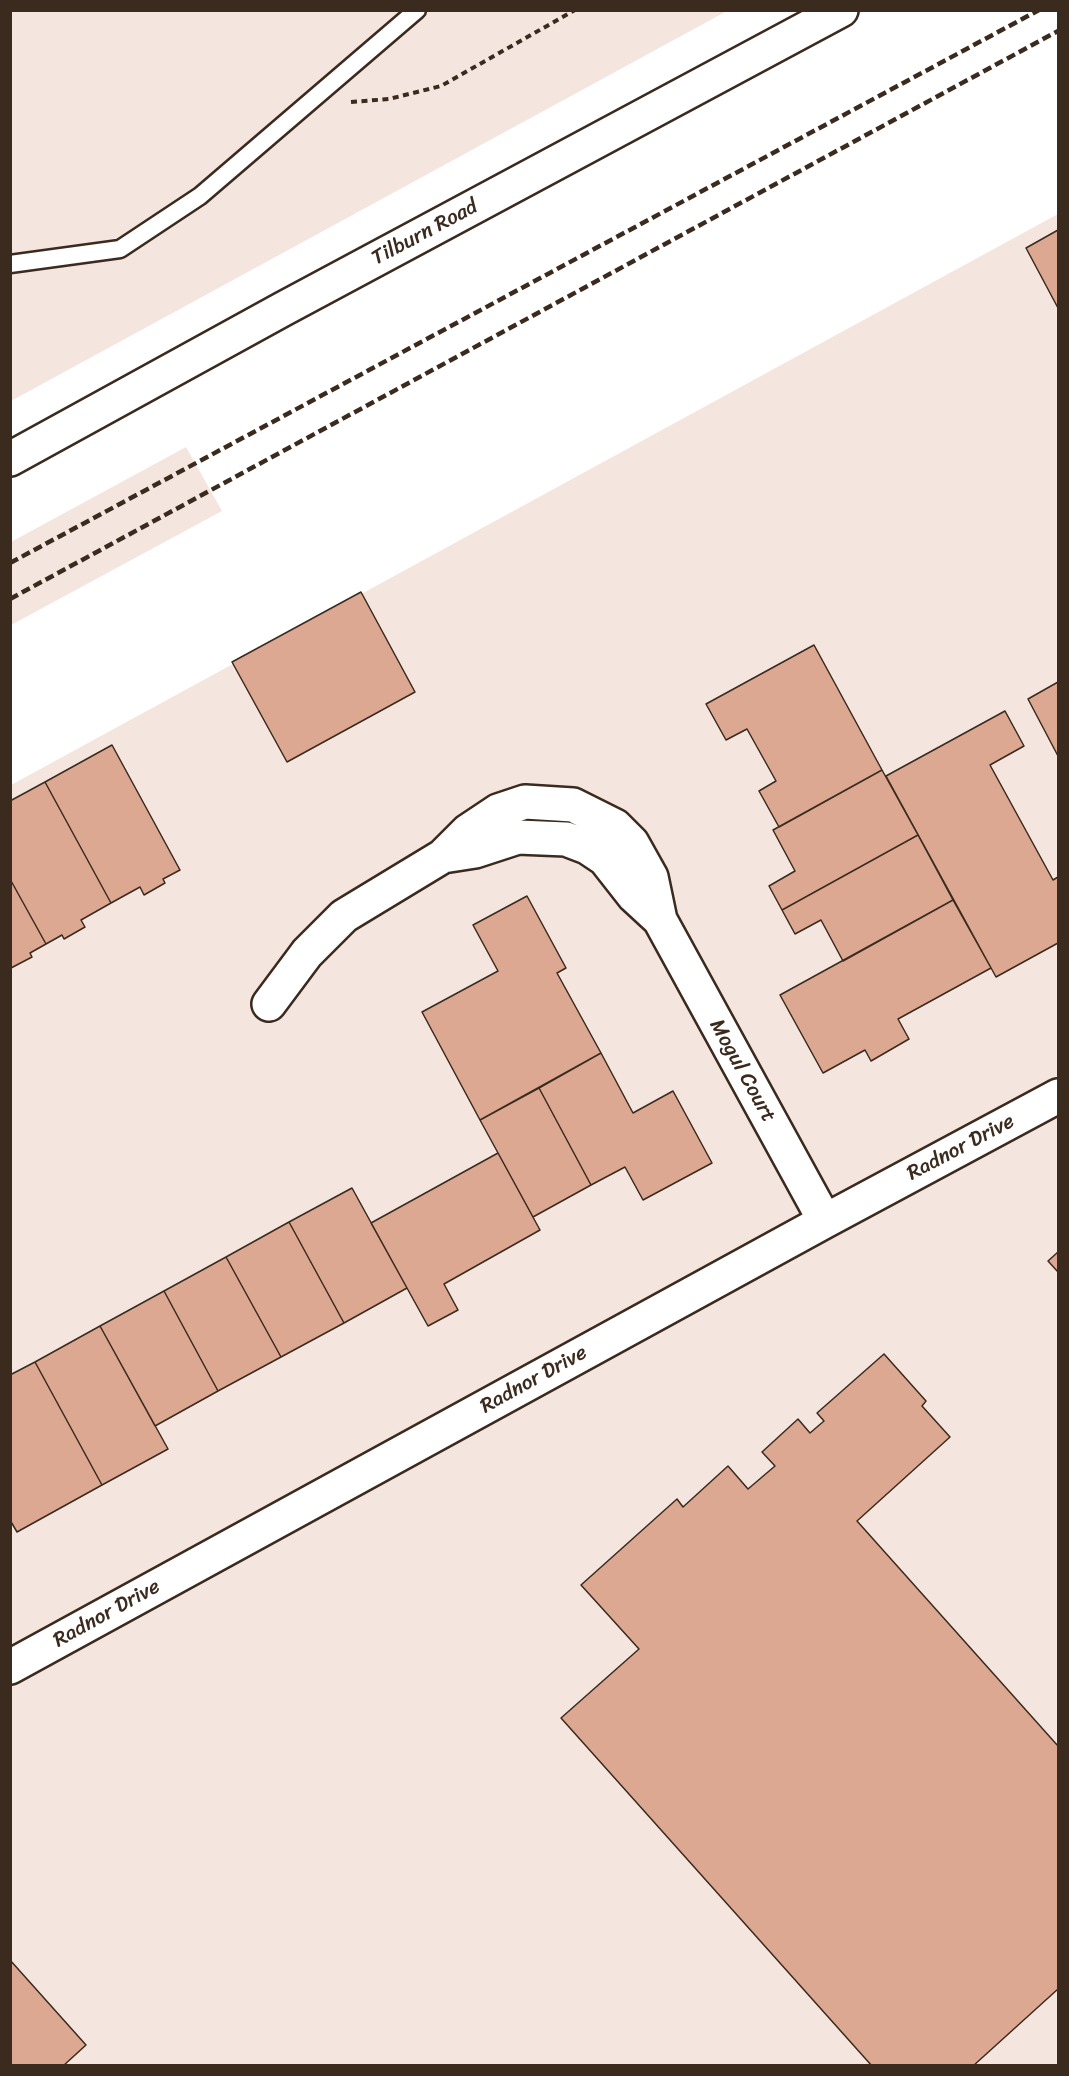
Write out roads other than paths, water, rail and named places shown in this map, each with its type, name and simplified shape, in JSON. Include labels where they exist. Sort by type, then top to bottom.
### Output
[{"type":"street","name":"Tilburn Road","points":[[10,459],[283,309],[841,10]]},
{"type":"street","name":"Mogul Court","points":[[269,1004],[307,953],[344,916],[443,855],[475,851],[518,837],[566,839],[587,847],[605,859],[634,896],[660,920],[825,1221]]},
{"type":"street","name":"Radnor Drive","points":[[10,1666],[825,1221],[1059,1096]]},
{"type":"lane","points":[[10,264],[120,249],[200,196],[308,106],[417,10]]},
{"type":"railway","points":[[10,563],[1039,10]]},
{"type":"railway","points":[[10,599],[1058,31]]}]
